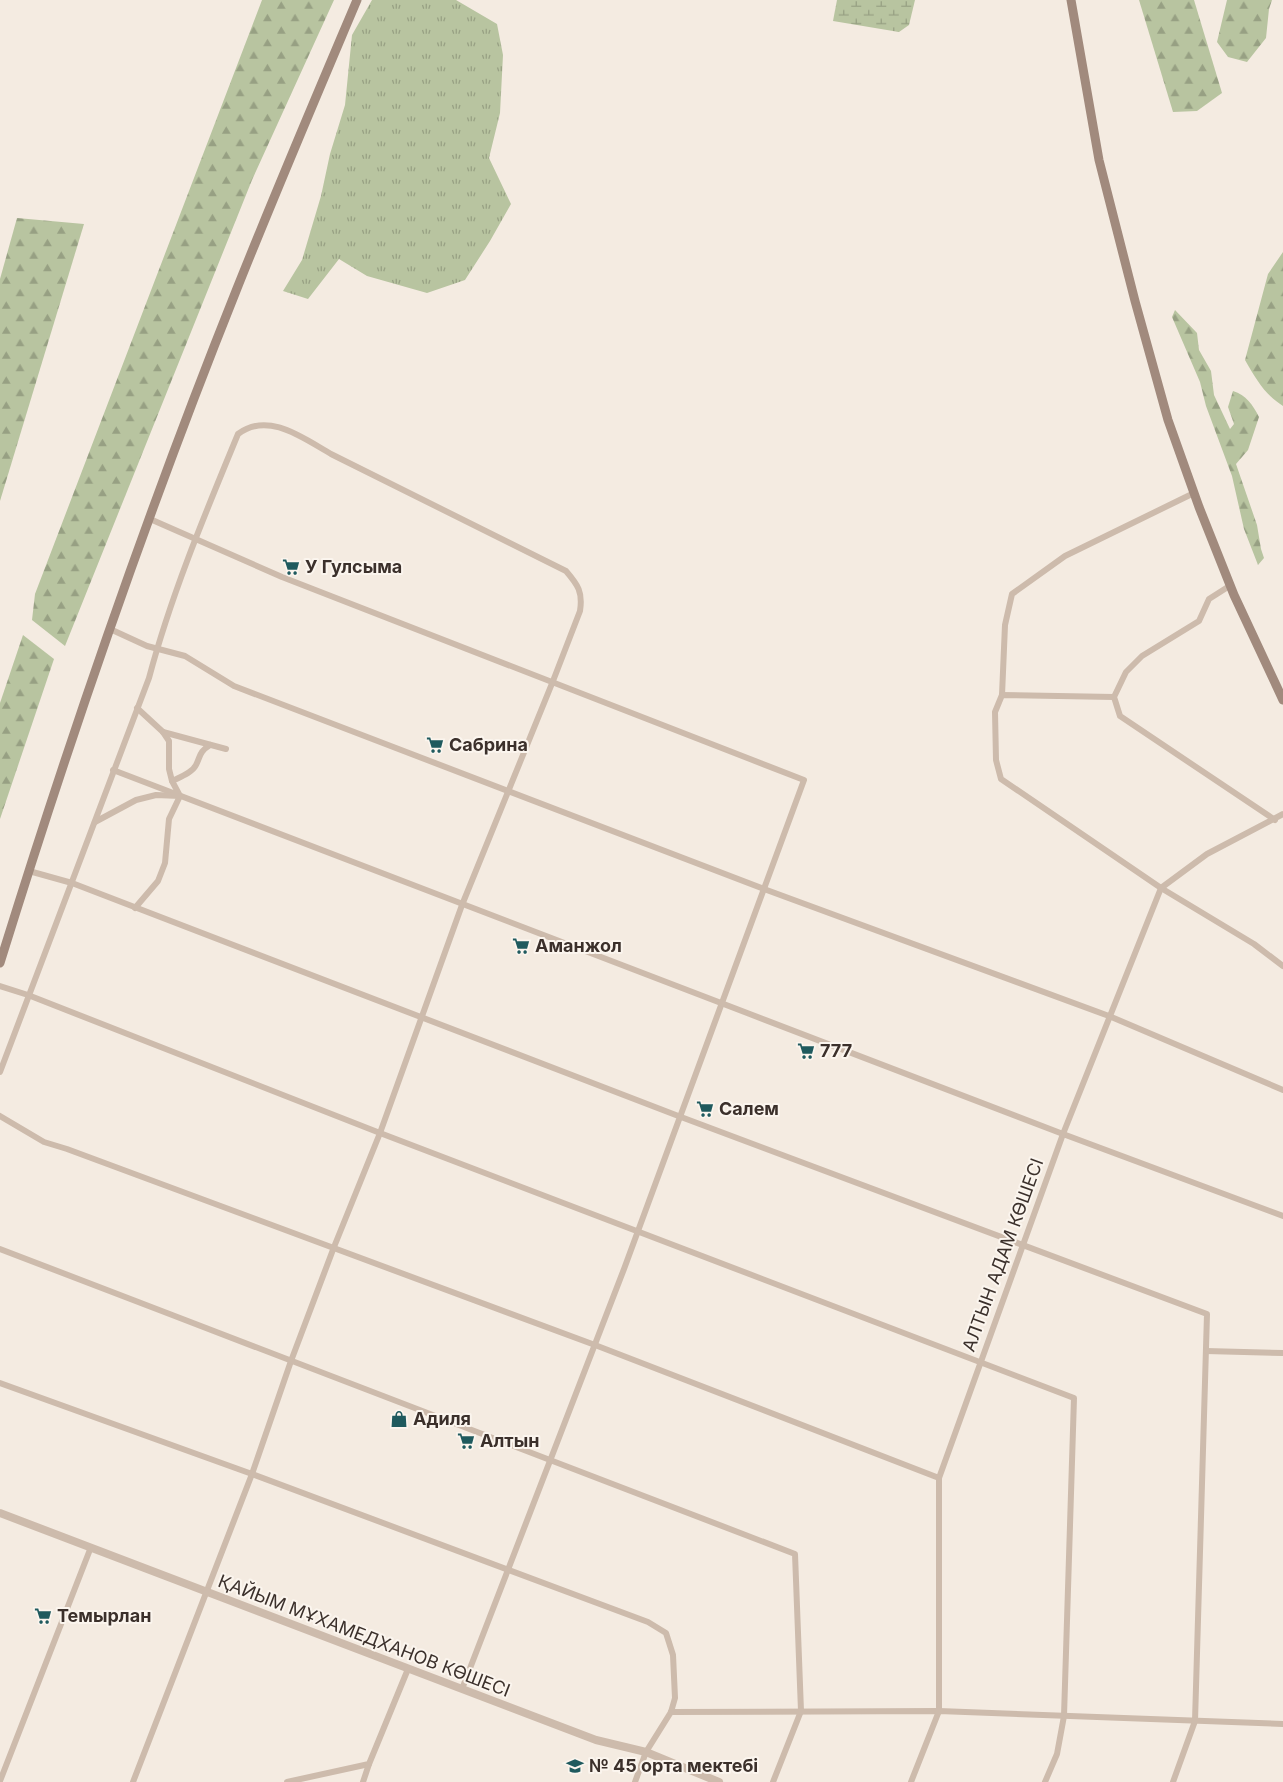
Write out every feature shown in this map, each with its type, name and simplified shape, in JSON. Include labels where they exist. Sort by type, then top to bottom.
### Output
[{"type":"main road","points":[[0,963],[110,628],[150,519],[236,290],[357,0]]},
{"type":"main road","points":[[1072,0],[1099,160],[1168,420],[1194,493],[1231,586],[1283,700]]},
{"type":"street","points":[[0,1072],[149,678],[194,539],[238,434],[246,427],[264,425],[293,432],[339,458],[566,571],[578,585],[582,600],[580,611],[462,905],[380,1133],[334,1247],[291,1361],[252,1474],[134,1782]]},
{"type":"street","points":[[1194,493],[1065,556],[1012,594],[1005,624],[1002,695],[995,712],[996,760],[1001,778],[1161,888],[1254,944],[1283,966]]},
{"type":"street","points":[[150,519],[282,577],[804,780],[681,1117],[462,1689]]},
{"type":"street","points":[[1231,586],[1209,599],[1199,621],[1142,656],[1126,672],[1114,697],[1120,716],[1275,820]]},
{"type":"street","points":[[110,628],[147,646],[185,656],[234,686],[764,889],[1109,1016],[1283,1090]]},
{"type":"street","points":[[1002,695],[1114,697]]},
{"type":"street","points":[[137,708],[163,732],[169,741],[168,769],[180,796]]},
{"type":"street","points":[[163,732],[226,749]]},
{"type":"street","points":[[172,780],[192,770],[197,764],[202,750],[210,745]]},
{"type":"street","points":[[113,770],[462,905],[1283,1216]]},
{"type":"street","points":[[95,822],[136,800],[156,795],[180,796]]},
{"type":"street","points":[[134,908],[158,881],[165,862],[169,819],[180,796]]},
{"type":"street","points":[[1161,888],[1207,854],[1275,820],[1283,814]]},
{"type":"street","points":[[29,870],[72,883],[681,1117],[1207,1314],[1195,1721],[1173,1782]]},
{"type":"street","name":"АЛТЫН АДАМ КӨШЕСІ","points":[[910,1782],[939,1712],[939,1478],[1063,1134],[1161,888]]},
{"type":"street","points":[[0,986],[28,995],[380,1133],[1074,1398],[1064,1716],[1057,1754],[1045,1782]]},
{"type":"street","points":[[0,1116],[44,1142],[334,1247],[595,1345],[939,1478]]},
{"type":"street","points":[[0,1248],[795,1554],[801,1711],[773,1782]]},
{"type":"street","points":[[1206,1351],[1283,1353]]},
{"type":"street","points":[[0,1383],[508,1569],[648,1622],[666,1633],[673,1655],[675,1698],[670,1712],[646,1752],[635,1782]]},
{"type":"street","name":"ҚАЙЫМ МҰХАМЕДХАНОВ КӨШЕСІ","points":[[0,1513],[596,1740],[646,1752],[720,1782]]},
{"type":"street","points":[[0,1781],[90,1548]]},
{"type":"street","points":[[363,1782],[408,1669]]},
{"type":"street","points":[[670,1712],[939,1712],[1283,1724]]},
{"type":"street","points":[[287,1782],[369,1764]]},
{"type":"green space","points":[[262,0],[334,0],[252,180],[65,646],[32,620],[35,594]]},
{"type":"green space","points":[[372,0],[456,0],[497,24],[503,55],[500,113],[489,158],[511,204],[465,280],[427,293],[367,276],[339,259],[308,299],[283,291],[302,260],[345,105],[352,35]]},
{"type":"green space","points":[[837,0],[915,0],[909,25],[899,32],[833,21]]},
{"type":"green space","points":[[1139,0],[1194,0],[1222,93],[1197,111],[1173,112]]},
{"type":"green space","points":[[1227,0],[1272,0],[1269,9],[1266,38],[1247,62],[1228,57],[1217,42]]},
{"type":"green space","points":[[17,218],[84,224],[0,501],[0,279]]},
{"type":"green space","points":[[1283,252],[1283,406],[1266,392],[1245,360],[1268,274]]},
{"type":"green space","points":[[1175,310],[1197,333],[1199,350],[1211,371],[1214,395],[1230,429],[1234,424],[1228,407],[1233,391],[1249,401],[1259,417],[1248,450],[1236,464],[1257,525],[1264,558],[1258,565],[1244,529],[1232,476],[1206,406],[1200,382],[1172,317]]},
{"type":"green space","points":[[23,635],[54,659],[0,819],[0,703]]},
{"type":"place","name":"У Гулсыма","points":[[291,567]]},
{"type":"place","name":"Сабрина","points":[[435,745]]},
{"type":"place","name":"Аманжол","points":[[521,946]]},
{"type":"place","name":"777","points":[[806,1051]]},
{"type":"place","name":"Салем","points":[[705,1109]]},
{"type":"place","name":"Адиля","points":[[399,1419]]},
{"type":"place","name":"Алтын","points":[[466,1441]]},
{"type":"place","name":"Темырлан","points":[[43,1616]]},
{"type":"place","name":"№ 45 орта мектебі","points":[[575,1766]]}]
